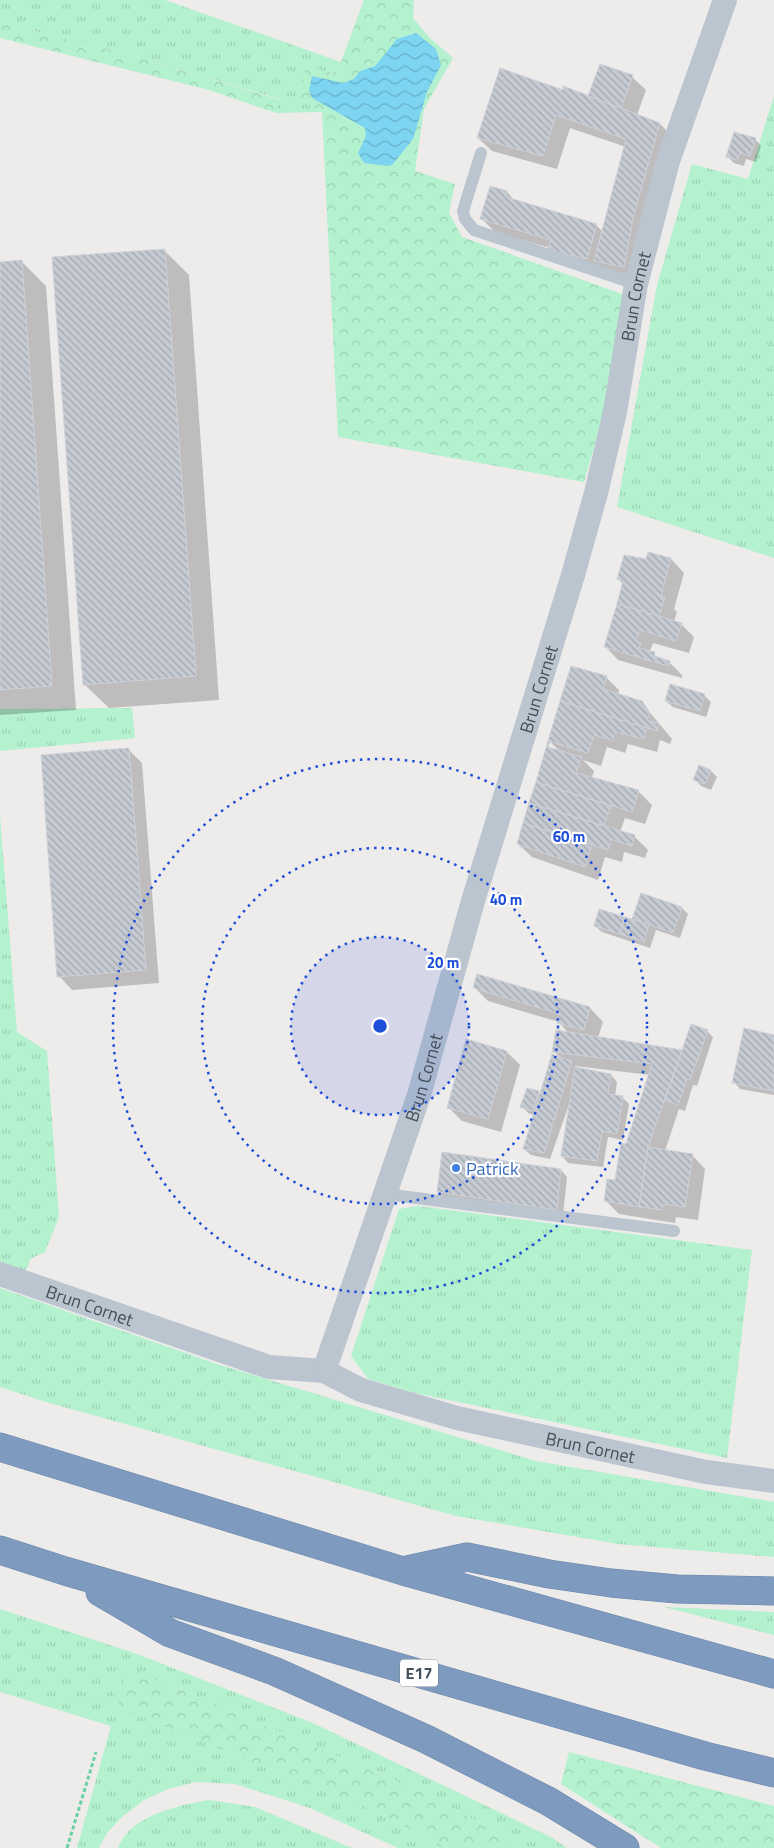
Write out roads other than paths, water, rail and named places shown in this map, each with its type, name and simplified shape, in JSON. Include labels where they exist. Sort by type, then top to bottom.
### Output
[{"type":"highway","points":[[0,1447],[402,1571],[774,1674]]},
{"type":"highway","name":"E17","points":[[0,1550],[64,1571],[705,1756],[774,1773]]},
{"type":"highway","points":[[402,1571],[467,1557],[549,1574],[611,1583],[677,1590],[774,1591]]},
{"type":"highway","points":[[64,1571],[170,1633],[274,1671],[350,1704],[486,1768],[599,1830],[625,1848]]},
{"type":"street","name":"Brun Cornet","points":[[324,1371],[419,1095],[475,892],[596,493],[615,412],[636,284],[668,161],[725,0]]},
{"type":"street","name":"Brun Cornet","points":[[0,1274],[269,1367],[324,1371],[361,1390],[457,1418],[687,1468],[774,1481]]},
{"type":"lane","points":[[482,153],[463,211],[465,219],[474,230],[636,284]]},
{"type":"lane","points":[[386,1194],[674,1231]]},
{"type":"water","points":[[416,33],[436,49],[441,65],[427,92],[413,139],[393,164],[389,166],[364,163],[358,153],[366,136],[365,128],[312,98],[309,90],[312,76],[343,83],[354,79],[360,71],[375,66],[397,39]]},
{"type":"place","name":"Patrick","points":[[456,1168]]}]
